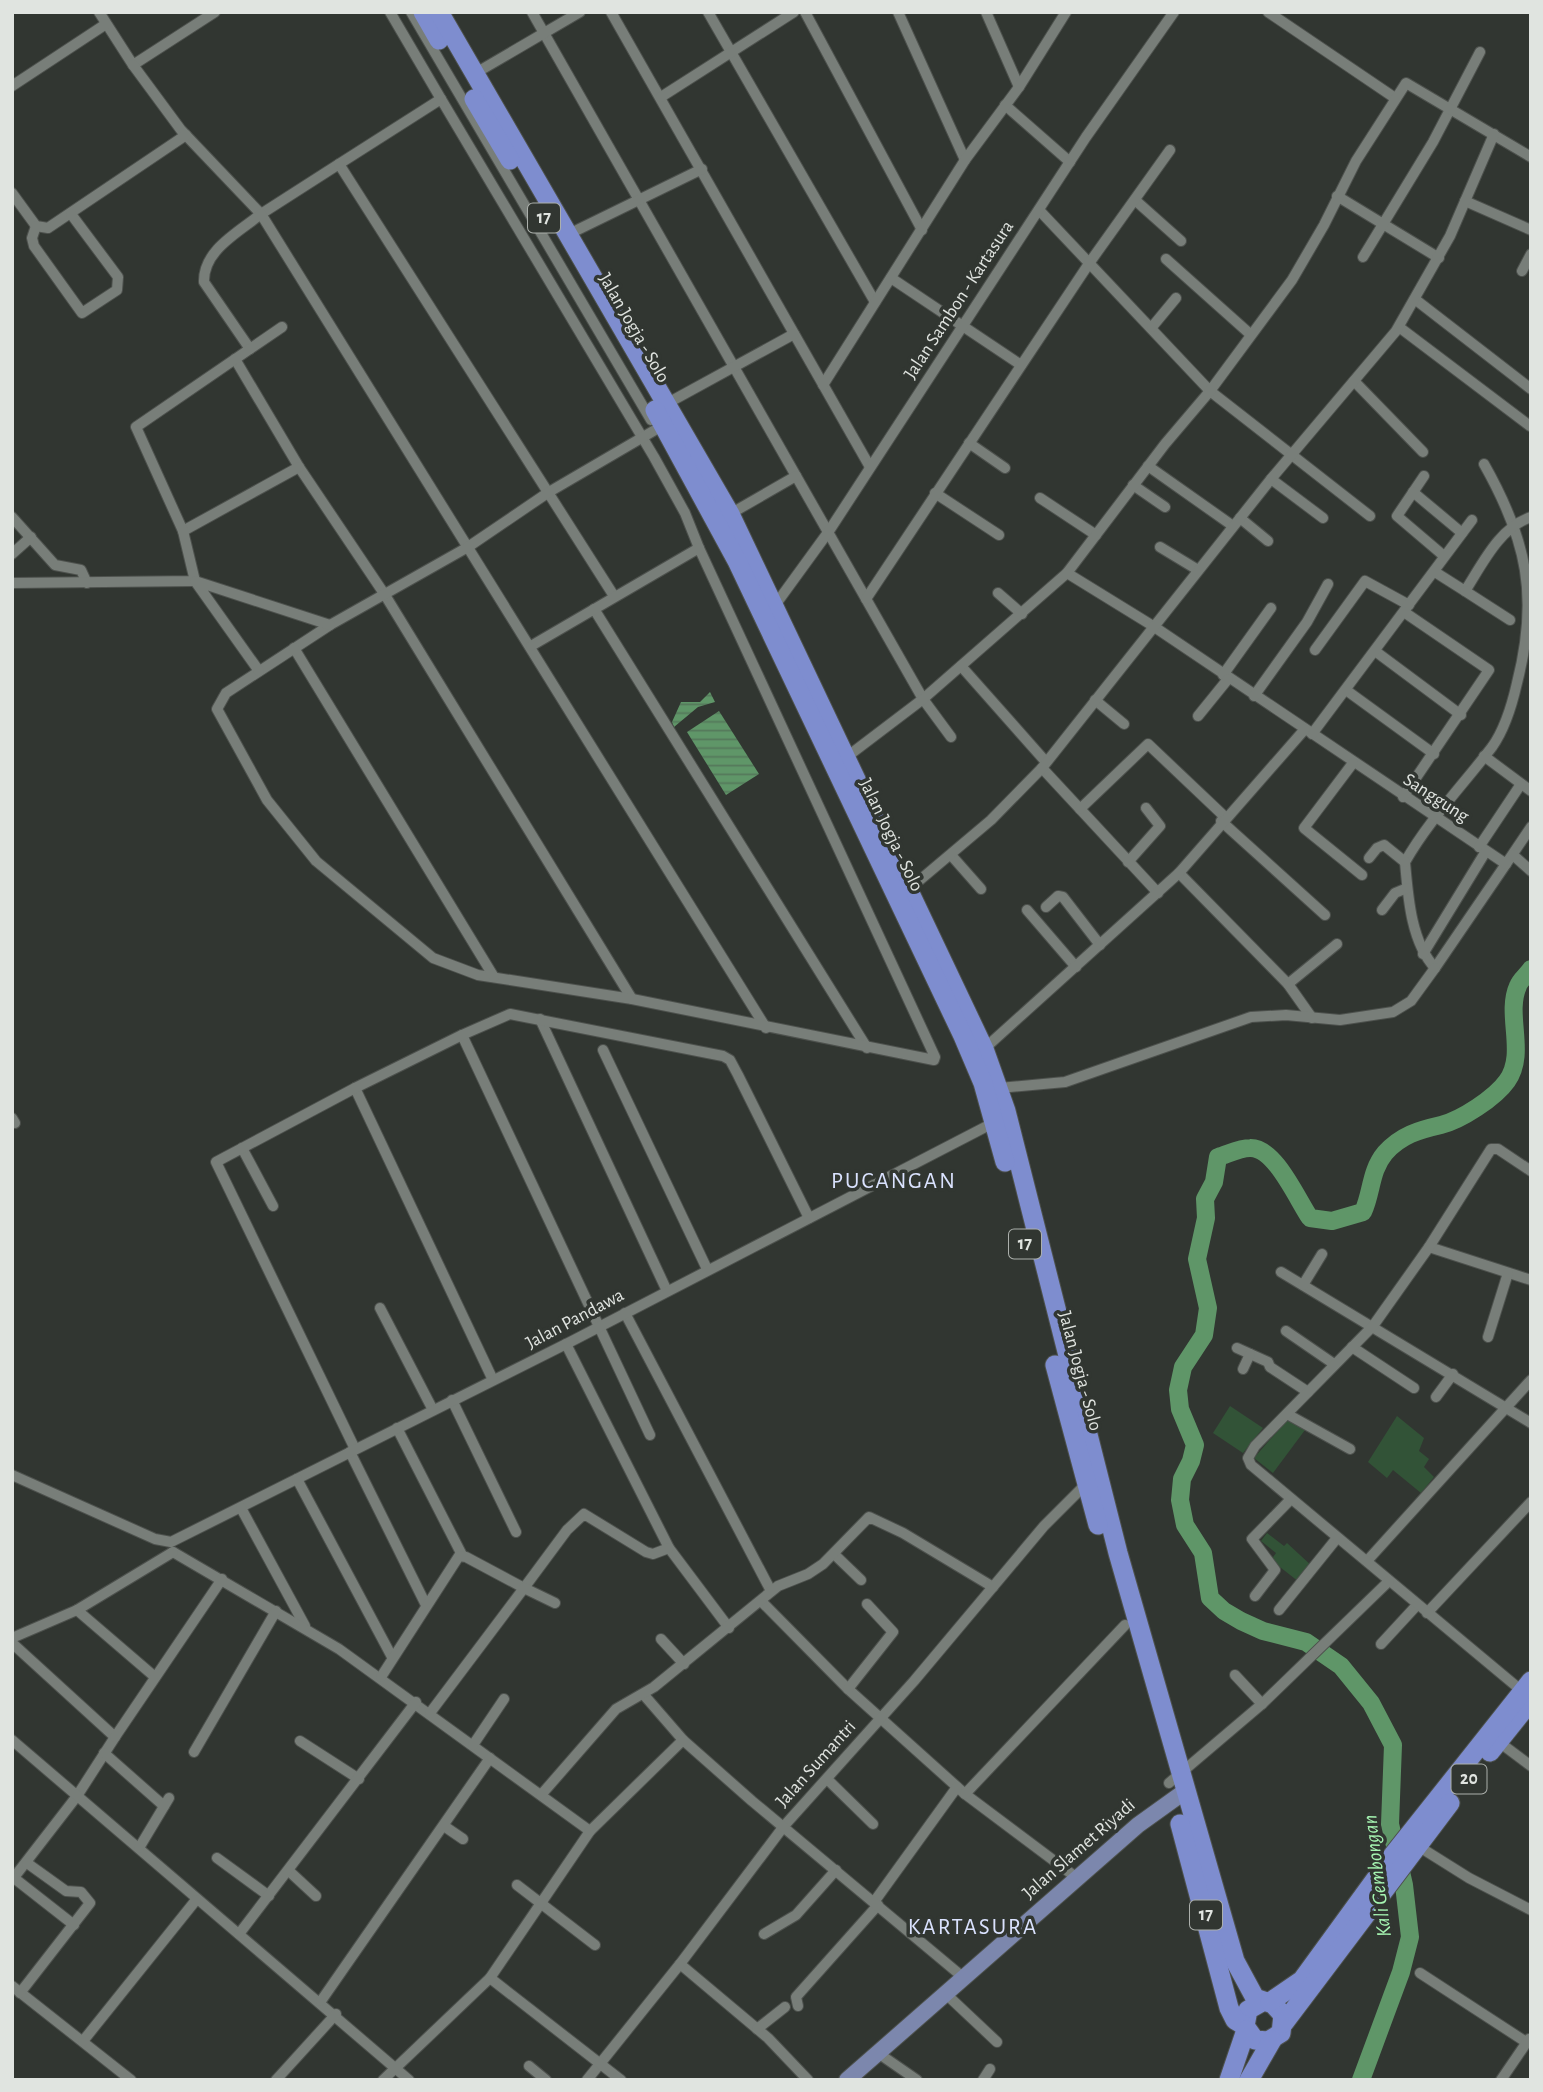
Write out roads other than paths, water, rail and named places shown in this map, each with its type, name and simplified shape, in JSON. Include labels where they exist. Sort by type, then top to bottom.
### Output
[{"type":"highway","name":"Jalan Jogja - Solo","points":[[423,12],[641,394],[666,419],[730,514],[769,610],[839,762],[977,1049],[999,1088],[1086,1484],[1125,1625],[1162,1734]]},
{"type":"highway","name":"Jalan Jogja - Solo","points":[[439,12],[569,234],[715,517],[769,610]]},
{"type":"highway","name":"Jalan Jogja - Solo","points":[[839,762],[908,890],[977,1049],[1162,1734]]},
{"type":"highway","name":"20","points":[[1284,2023],[1396,1875],[1407,1849],[1499,1742],[1528,1691]]},
{"type":"highway","name":"20","points":[[1266,2002],[1302,1980],[1528,1691]]},
{"type":"highway","name":"17","points":[[1162,1734],[1229,2008],[1235,2020],[1245,2028]]},
{"type":"highway","name":"17","points":[[1177,1787],[1235,1961],[1248,1990],[1282,2012],[1284,2023]]},
{"type":"highway","points":[[1229,2080],[1248,2010],[1266,2002]]},
{"type":"highway","points":[[1250,2080],[1284,2023]]},
{"type":"highway","points":[[1245,2028],[1255,2040],[1272,2040]]},
{"type":"main road","name":"Jalan Slamet Riyadi","points":[[846,2080],[1177,1787]]},
{"type":"street","points":[[99,12],[133,65],[186,135],[261,214],[766,1028]]},
{"type":"street","points":[[133,65],[215,12]]},
{"type":"street","points":[[390,12],[641,437],[685,513],[935,1057],[930,1060],[632,999],[494,977],[433,958],[321,867],[267,800],[217,709],[221,697],[294,648],[468,547],[549,492],[641,437],[736,367],[794,334]]},
{"type":"street","points":[[411,12],[641,394]]},
{"type":"street","points":[[532,12],[923,699],[951,737]]},
{"type":"street","points":[[474,74],[580,12]]},
{"type":"street","points":[[611,12],[870,467]]},
{"type":"street","points":[[708,12],[875,302]]},
{"type":"street","points":[[661,97],[794,12]]},
{"type":"street","points":[[805,12],[922,230]]},
{"type":"street","points":[[898,12],[965,160]]},
{"type":"street","points":[[986,12],[1018,86]]},
{"type":"street","points":[[823,385],[965,160],[1066,12]]},
{"type":"street","points":[[1268,12],[1395,98]]},
{"type":"street","name":"Jalan Sambon - Kartasura","points":[[769,610],[829,531],[1070,162],[1171,16]]},
{"type":"street","points":[[12,86],[106,24]]},
{"type":"street","points":[[1363,257],[1452,108],[1479,52]]},
{"type":"street","points":[[839,762],[923,699],[1068,573],[1147,466],[1210,391],[1299,269],[1337,195],[1395,98],[1410,82],[1531,157]]},
{"type":"street","points":[[250,349],[204,282],[210,256],[261,214],[441,99]]},
{"type":"street","points":[[1005,105],[1070,162]]},
{"type":"street","points":[[908,890],[1013,800],[1044,765],[1271,479],[1395,332],[1439,258],[1494,134]]},
{"type":"street","points":[[12,193],[36,226],[48,228],[186,135]]},
{"type":"street","points":[[866,599],[1090,262],[1170,150]]},
{"type":"street","points":[[339,164],[614,596]]},
{"type":"street","points":[[569,234],[702,169]]},
{"type":"street","points":[[1337,195],[1439,258]]},
{"type":"street","points":[[1135,200],[1181,241]]},
{"type":"street","points":[[1465,201],[1531,230]]},
{"type":"street","points":[[1039,210],[1210,391],[1370,516]]},
{"type":"street","points":[[36,226],[32,238],[34,246],[82,313],[117,290],[118,276],[71,214]]},
{"type":"street","points":[[1522,271],[1531,254]]},
{"type":"street","points":[[1166,259],[1250,334]]},
{"type":"street","points":[[891,278],[1021,365]]},
{"type":"street","points":[[1152,327],[1176,298]]},
{"type":"street","points":[[1416,300],[1529,385]]},
{"type":"street","points":[[259,671],[195,581],[183,531],[136,427],[282,327]]},
{"type":"street","points":[[1395,332],[1530,426]]},
{"type":"street","points":[[235,359],[299,467],[385,595],[632,999]]},
{"type":"street","points":[[1354,381],[1423,452]]},
{"type":"street","points":[[666,419],[731,564],[952,1030],[977,1049],[1076,967],[1179,873],[1223,819],[1346,690],[1472,520]]},
{"type":"street","points":[[969,443],[1005,468]]},
{"type":"street","points":[[1435,968],[1423,954],[1407,888],[1405,862],[1434,817],[1501,731],[1512,704],[1530,618],[1528,588],[1514,523],[1484,464]]},
{"type":"street","points":[[1147,466],[1268,541]]},
{"type":"street","points":[[183,531],[299,467]]},
{"type":"street","points":[[730,514],[796,476]]},
{"type":"street","points":[[1424,476],[1397,517],[1444,556]]},
{"type":"street","points":[[1271,479],[1324,517]]},
{"type":"street","points":[[1133,485],[1165,507]]},
{"type":"street","points":[[935,492],[999,534]]},
{"type":"street","points":[[1413,492],[1462,533]]},
{"type":"street","points":[[1040,498],[1096,534]]},
{"type":"street","points":[[12,517],[55,565],[80,570],[87,583]]},
{"type":"street","points":[[1465,591],[1514,523],[1531,517]]},
{"type":"street","points":[[12,554],[30,537]]},
{"type":"street","points":[[1160,547],[1198,570]]},
{"type":"street","points":[[531,646],[699,548]]},
{"type":"street","points":[[1434,572],[1510,620]]},
{"type":"street","name":"Sanggung","points":[[1068,573],[1153,626],[1483,849],[1531,871]]},
{"type":"street","points":[[12,583],[195,581],[330,625]]},
{"type":"street","points":[[1315,650],[1365,581],[1489,670],[1404,797]]},
{"type":"street","points":[[1254,696],[1307,622],[1328,584]]},
{"type":"street","points":[[998,593],[1022,614]]},
{"type":"street","points":[[1198,716],[1271,608]]},
{"type":"street","points":[[594,609],[867,1048]]},
{"type":"street","points":[[294,648],[494,977]]},
{"type":"street","points":[[1375,651],[1461,715]]},
{"type":"street","points":[[961,666],[1080,809],[1158,893]]},
{"type":"street","points":[[1346,690],[1434,754]]},
{"type":"street","points":[[1096,700],[1124,724]]},
{"type":"street","points":[[1080,809],[1148,744],[1325,915]]},
{"type":"street","points":[[1423,954],[1483,849],[1526,788],[1484,756]]},
{"type":"street","points":[[1353,763],[1304,828],[1362,875]]},
{"type":"street","points":[[1128,862],[1159,828],[1146,808]]},
{"type":"street","points":[[999,1088],[1065,1082],[1251,1017],[1340,1020],[1393,1012],[1411,1001],[1530,828]]},
{"type":"street","points":[[1369,858],[1377,848],[1384,845],[1405,862]]},
{"type":"street","points":[[951,855],[981,889]]},
{"type":"street","points":[[1179,873],[1288,984],[1312,1018]]},
{"type":"street","points":[[1382,910],[1395,893],[1407,888]]},
{"type":"street","points":[[1045,907],[1058,896],[1063,897],[1100,945]]},
{"type":"street","points":[[1027,910],[1076,967]]},
{"type":"street","points":[[1288,984],[1337,944]]},
{"type":"street","points":[[426,1605],[216,1162],[355,1088],[461,1035],[510,1014],[727,1058],[809,1218]]},
{"type":"street","points":[[540,1019],[667,1291]]},
{"type":"street","points":[[461,1035],[650,1435]]},
{"type":"street","points":[[603,1050],[708,1269]]},
{"type":"street","points":[[355,1088],[493,1380]]},
{"type":"street","name":"Jalan Pandawa","points":[[12,1638],[77,1610],[172,1547],[241,1508],[566,1344],[995,1122]]},
{"type":"street","points":[[242,1148],[273,1206]]},
{"type":"street","points":[[1528,1691],[1417,1605],[1248,1460],[1252,1450],[1373,1326],[1429,1247],[1492,1148],[1529,1167]]},
{"type":"street","points":[[1429,1247],[1531,1280]]},
{"type":"street","points":[[1303,1285],[1322,1254]]},
{"type":"street","points":[[1281,1272],[1531,1423]]},
{"type":"street","points":[[1488,1337],[1508,1273]]},
{"type":"street","points":[[380,1308],[433,1410]]},
{"type":"street","points":[[625,1313],[771,1591]]},
{"type":"street","points":[[1286,1331],[1334,1364]]},
{"type":"street","points":[[566,1344],[669,1548],[729,1628]]},
{"type":"street","points":[[1352,1347],[1414,1388]]},
{"type":"street","points":[[1237,1348],[1268,1362],[1270,1367],[1308,1392]]},
{"type":"street","points":[[1242,1369],[1250,1353]]},
{"type":"street","points":[[1436,1397],[1452,1374]]},
{"type":"street","points":[[1367,1561],[1531,1380]]},
{"type":"street","points":[[452,1400],[516,1532]]},
{"type":"street","points":[[1287,1414],[1350,1449]]},
{"type":"street","points":[[397,1428],[462,1555],[555,1603]]},
{"type":"street","points":[[12,1475],[172,1547],[306,1629],[381,1677],[590,1831]]},
{"type":"street","points":[[297,1479],[393,1657]]},
{"type":"street","name":"Jalan Sumantri","points":[[587,2080],[680,1964],[784,1826],[1069,1498],[1086,1484]]},
{"type":"street","points":[[1255,1596],[1275,1570],[1252,1539],[1291,1499]]},
{"type":"street","points":[[1427,1613],[1531,1502]]},
{"type":"street","points":[[241,1508],[306,1629]]},
{"type":"street","points":[[430,1713],[582,1515],[646,1552],[654,1554],[669,1548]]},
{"type":"street","points":[[541,1794],[616,1709],[644,1695],[771,1591],[812,1572],[872,1517],[993,1587]]},
{"type":"street","points":[[1279,1610],[1338,1538]]},
{"type":"street","points":[[834,1554],[861,1580]]},
{"type":"street","points":[[381,1677],[455,1559],[462,1555]]},
{"type":"street","points":[[74,1925],[13,1879],[77,1797],[222,1578]]},
{"type":"street","points":[[1177,1787],[1389,1581]]},
{"type":"street","points":[[761,1601],[879,1719],[961,1791],[1077,1878]]},
{"type":"street","points":[[848,1689],[893,1632],[867,1604]]},
{"type":"street","points":[[1381,1644],[1417,1605]]},
{"type":"street","points":[[77,1610],[155,1677]]},
{"type":"street","points":[[194,1752],[276,1611]]},
{"type":"street","points":[[798,2006],[796,1997],[876,1903],[961,1791],[1125,1625]]},
{"type":"street","points":[[661,1639],[684,1664]]},
{"type":"street","points":[[12,1643],[115,1737]]},
{"type":"street","points":[[1235,1675],[1262,1704]]},
{"type":"street","points":[[644,1695],[683,1740],[964,1978]]},
{"type":"street","points":[[473,1745],[504,1699]]},
{"type":"street","points":[[239,1934],[416,1702]]},
{"type":"street","points":[[12,1740],[196,1900],[321,2001],[410,2080]]},
{"type":"street","points":[[383,2080],[490,1978],[590,1831],[683,1740]]},
{"type":"street","points":[[300,1741],[359,1779]]},
{"type":"street","points":[[1499,1742],[1531,1766]]},
{"type":"street","points":[[104,1753],[167,1802],[139,1848]]},
{"type":"street","points":[[321,2001],[490,1758]]},
{"type":"street","points":[[827,1779],[873,1824]]},
{"type":"street","points":[[444,1826],[463,1839]]},
{"type":"street","points":[[1407,1849],[1531,1910]]},
{"type":"street","points":[[217,1858],[269,1896]]},
{"type":"street","points":[[27,1863],[65,1891],[78,1890],[89,1900],[89,1905],[16,1989],[131,2080]]},
{"type":"street","points":[[764,1934],[796,1915],[836,1870]]},
{"type":"street","points":[[289,1871],[316,1896]]},
{"type":"street","points":[[517,1885],[595,1945]]},
{"type":"street","points":[[83,2041],[196,1900]]},
{"type":"street","points":[[680,1964],[757,2029],[808,2080]]},
{"type":"street","points":[[1420,1973],[1528,2039],[1501,2080]]},
{"type":"street","points":[[490,1978],[621,2080]]},
{"type":"street","points":[[946,1994],[997,2042]]},
{"type":"street","points":[[757,2029],[785,2007]]},
{"type":"street","points":[[276,2080],[336,2014]]},
{"type":"street","points":[[878,2053],[917,2080]]},
{"type":"street","points":[[529,2066],[546,2080]]},
{"type":"street","points":[[983,2080],[990,2069]]},
{"type":"waterway","name":"Kali Gembongan","points":[[1361,2080],[1401,1972],[1410,1937],[1404,1885],[1390,1824],[1393,1745],[1371,1703],[1341,1666],[1306,1642],[1263,1631],[1241,1621],[1210,1598],[1203,1553],[1185,1525],[1180,1500],[1182,1479],[1195,1445],[1180,1409],[1178,1390],[1183,1367],[1204,1335],[1208,1308],[1197,1259],[1206,1218],[1205,1199],[1214,1182],[1218,1157],[1250,1148],[1259,1150],[1277,1165],[1310,1218],[1332,1221],[1363,1212],[1376,1167],[1391,1147],[1411,1134],[1468,1113],[1486,1101],[1507,1081],[1515,1058],[1515,997],[1519,984],[1531,969]]},
{"type":"district","name":"PUCANGAN","points":[[894,1181]]},
{"type":"district","name":"KARTASURA","points":[[973,1927]]}]
